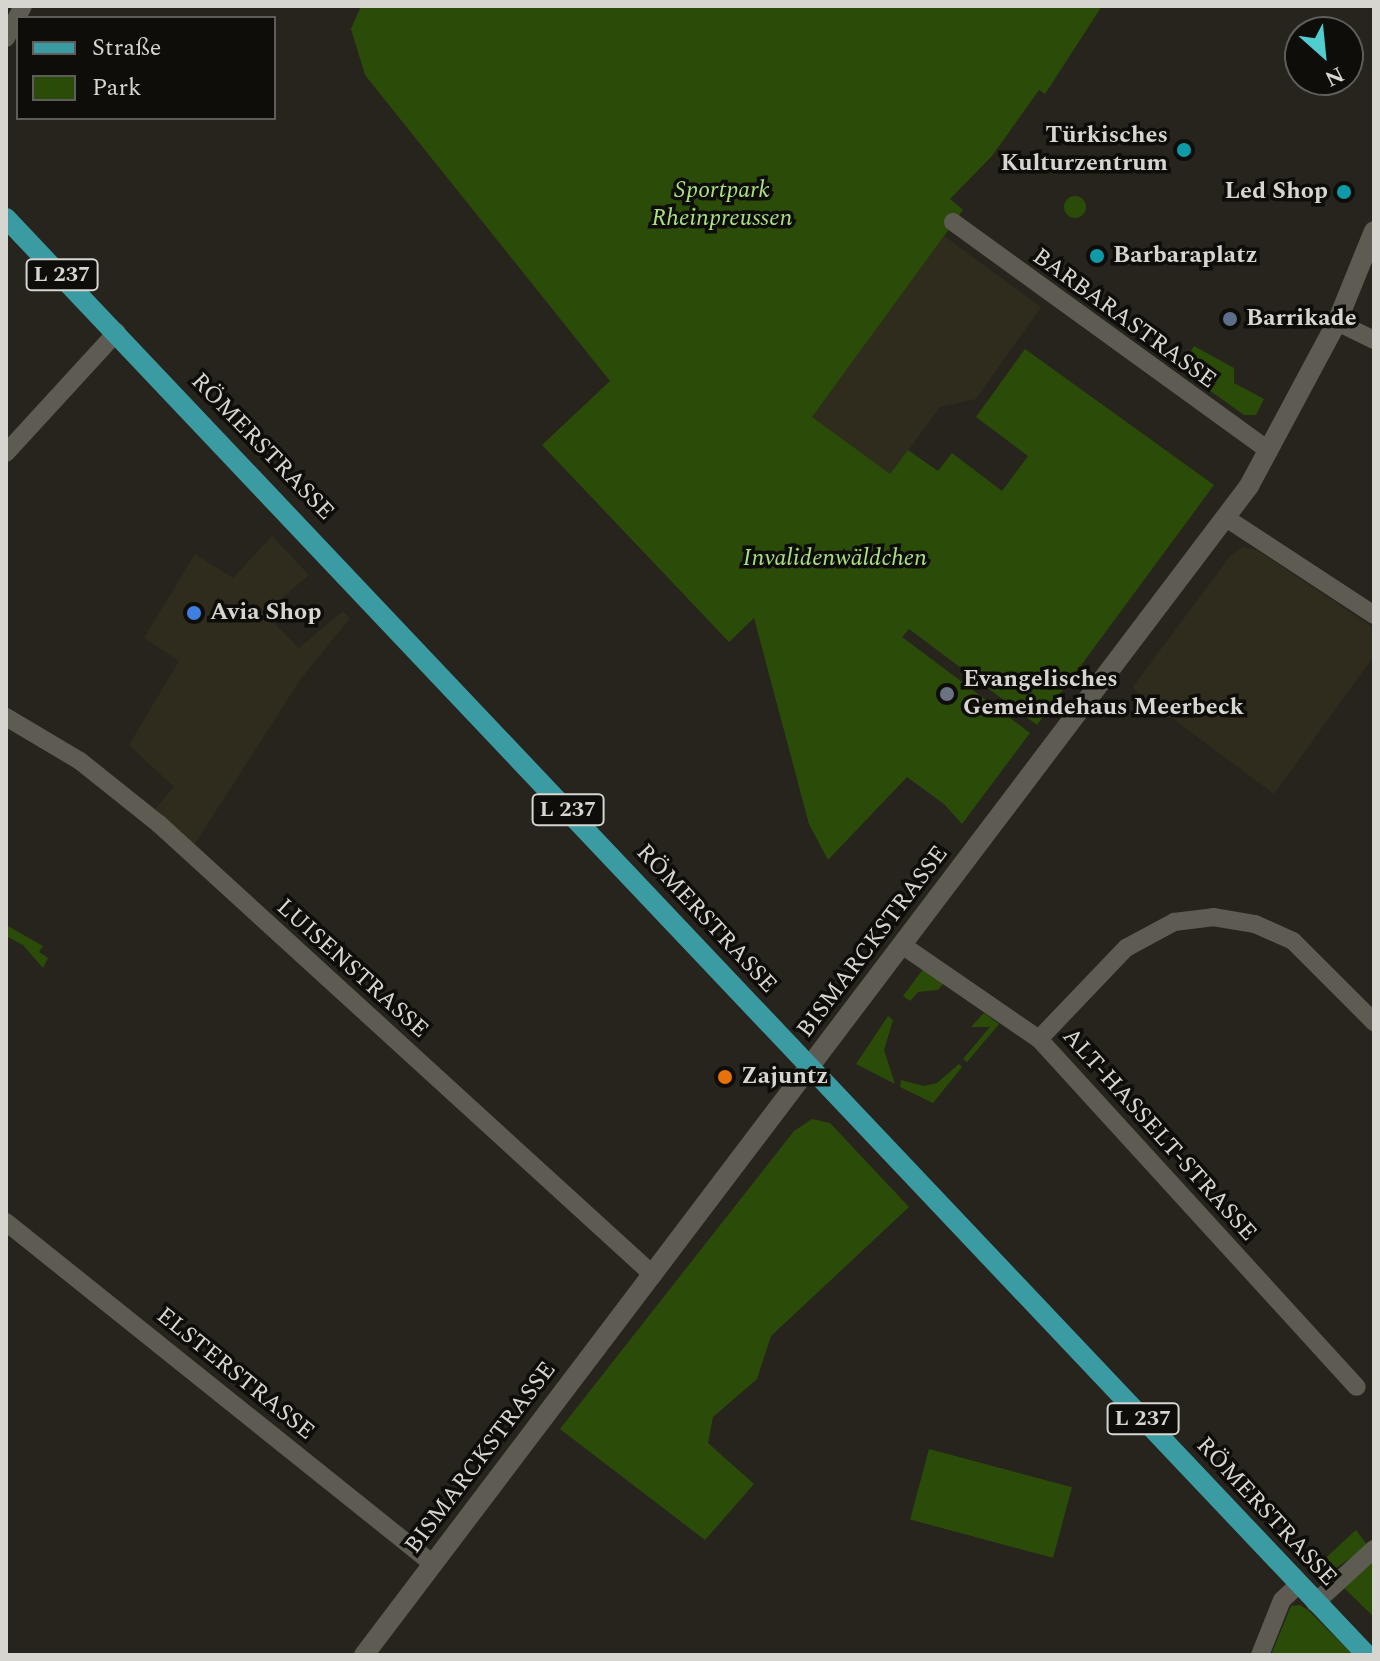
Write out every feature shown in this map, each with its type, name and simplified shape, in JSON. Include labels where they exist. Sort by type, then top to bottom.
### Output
[{"type":"main road","name":"RÖMERSTRASSE","points":[[6,218],[1367,1655]]},
{"type":"main road","name":"BISMARCKSTRASSE","points":[[364,1655],[1226,518],[1269,451],[1337,322],[1374,231]]},
{"type":"street","points":[[6,38],[16,19]]},
{"type":"street","name":"BARBARASTRASSE","points":[[953,222],[1269,451]]},
{"type":"street","points":[[1337,322],[1374,340]]},
{"type":"street","points":[[6,453],[117,332]]},
{"type":"street","points":[[1226,518],[1374,615]]},
{"type":"street","name":"LUISENSTRASSE","points":[[6,717],[80,761],[159,824],[653,1275]]},
{"type":"street","points":[[1039,1039],[1126,948],[1174,922],[1213,917],[1255,924],[1293,941],[1374,1022]]},
{"type":"street","name":"ALT-HASSELT-STRASSE","points":[[902,945],[1039,1039],[1357,1387]]},
{"type":"street","name":"ELSTERSTRASSE","points":[[6,1222],[433,1564]]},
{"type":"street","points":[[1315,1603],[1374,1549]]},
{"type":"street","points":[[1260,1655],[1282,1600],[1298,1585]]},
{"type":"shaded area","points":[[944,236],[1041,307],[976,399],[940,407],[890,475],[812,417]]},
{"type":"shaded area","points":[[272,536],[309,575],[274,605],[269,618],[299,648],[343,611],[350,618],[300,680],[194,845],[155,809],[174,787],[129,745],[179,661],[144,638],[195,554],[233,578]]},
{"type":"shaded area","points":[[1243,547],[1257,550],[1374,628],[1374,656],[1274,794],[1132,688],[1231,555]]},
{"type":"green space","points":[[361,6],[1102,6],[1045,94],[1039,90],[992,156],[950,199],[963,210],[812,417],[890,474],[908,450],[938,471],[952,453],[1002,491],[1028,456],[976,417],[1025,349],[1214,485],[1037,725],[909,629],[902,637],[1030,733],[962,824],[944,804],[907,777],[828,860],[809,824],[754,618],[729,642],[542,445],[610,381],[365,75],[351,29]]},
{"type":"green space","points":[[1075,196],[1083,199],[1086,207],[1083,215],[1075,218],[1067,215],[1064,207],[1067,199]]},
{"type":"green space","points":[[1194,346],[1234,368],[1234,383],[1264,399],[1256,415],[1244,415],[1180,369]]},
{"type":"green space","points":[[6,925],[43,946],[39,952],[48,958],[43,968],[23,945],[6,936]]},
{"type":"green space","points":[[924,968],[944,983],[938,990],[918,992],[910,1001],[903,996]]},
{"type":"green space","points":[[984,1013],[999,1024],[967,1062],[963,1059],[990,1027],[971,1027]]},
{"type":"green space","points":[[888,1016],[893,1020],[884,1050],[895,1084],[856,1064]]},
{"type":"green space","points":[[959,1064],[962,1067],[933,1103],[900,1087],[901,1080],[924,1086],[937,1083]]},
{"type":"green space","points":[[812,1119],[830,1123],[909,1207],[771,1336],[757,1379],[713,1417],[708,1443],[754,1484],[705,1540],[560,1429],[794,1131]]},
{"type":"green space","points":[[929,1449],[1072,1487],[1053,1558],[910,1520]]},
{"type":"green space","points":[[1356,1530],[1368,1546],[1326,1575],[1317,1566]]},
{"type":"green space","points":[[1374,1561],[1374,1617],[1344,1588]]},
{"type":"green space","points":[[1300,1605],[1353,1655],[1271,1655],[1291,1606]]},
{"type":"place","name":"Türkisches Kulturzentrum","points":[[1184,150]]},
{"type":"place","name":"Led Shop","points":[[1344,192]]},
{"type":"place","name":"Barbaraplatz","points":[[1097,256]]},
{"type":"place","name":"Barrikade","points":[[1230,319]]},
{"type":"place","name":"Avia Shop","points":[[194,613]]},
{"type":"place","name":"Evangelisches Gemeindehaus Meerbeck","points":[[947,694]]},
{"type":"place","name":"Zajuntz","points":[[725,1077]]},
{"type":"park label","name":"Sportpark Rheinpreussen","points":[[722,205]]},
{"type":"park label","name":"Invalidenwäldchen","points":[[835,559]]}]
